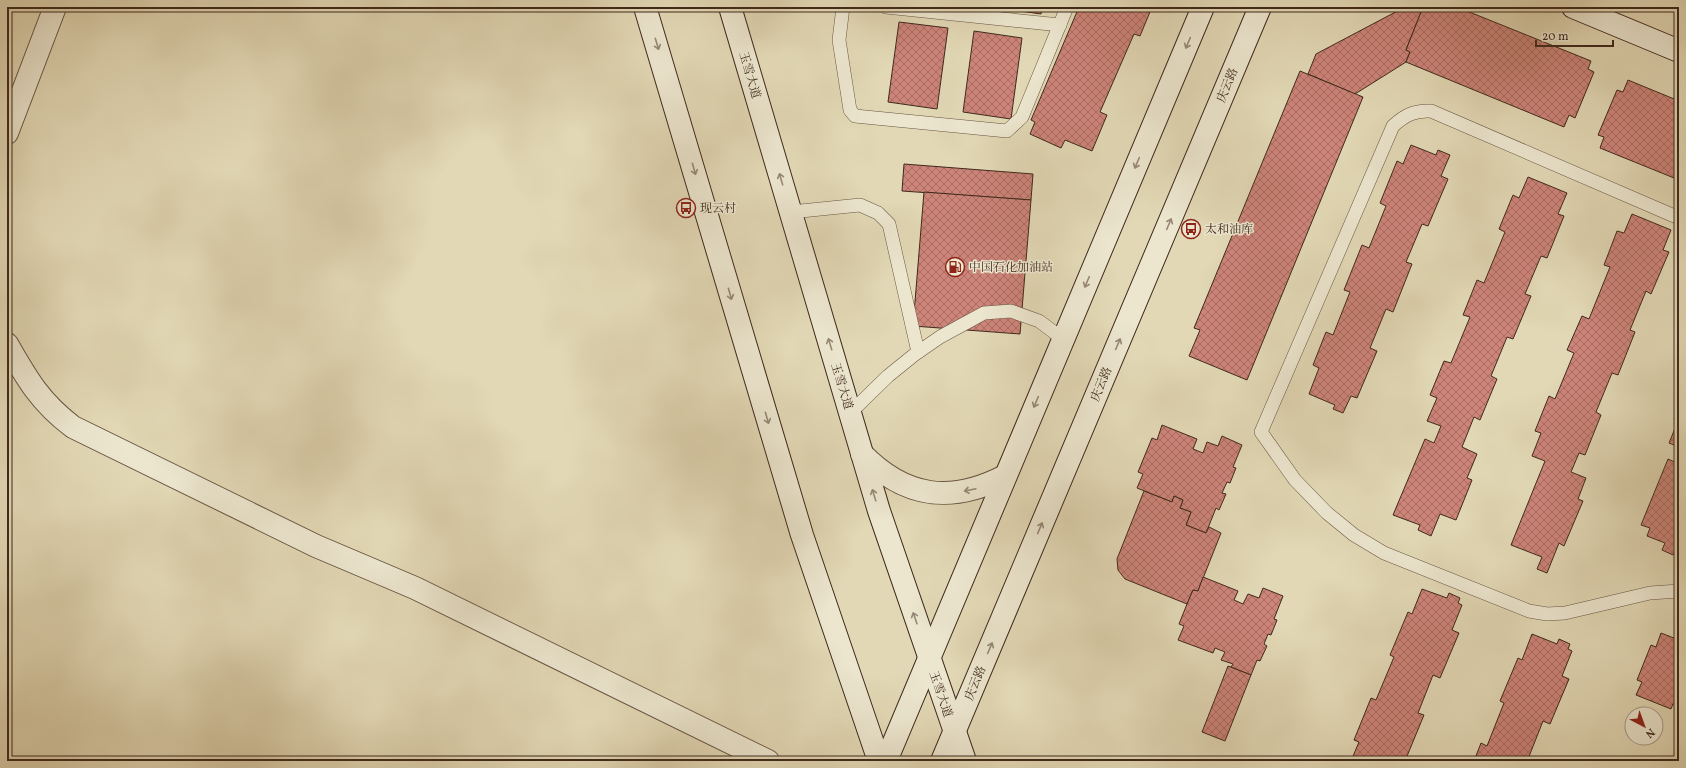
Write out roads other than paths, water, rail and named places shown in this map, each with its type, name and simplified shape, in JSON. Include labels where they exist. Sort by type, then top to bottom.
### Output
[{"type":"main road","points":[[7,133],[55,7]]},
{"type":"main road","points":[[645,7],[802,535],[879,761]]},
{"type":"main road","name":"玉雪大道","points":[[730,7],[879,511],[965,761]]},
{"type":"main road","points":[[886,761],[1203,7]]},
{"type":"main road","name":"庆云路","points":[[942,761],[1260,7]]},
{"type":"main road","points":[[1573,7],[1679,51]]},
{"type":"main road","points":[[7,344],[30,384],[43,401],[73,427],[316,546],[415,588],[768,761]]},
{"type":"main road","points":[[862,454],[875,467],[889,477],[922,491],[940,493],[968,491],[990,484],[1005,476]]},
{"type":"lane","points":[[843,7],[839,40],[850,110],[855,116],[1007,131],[1022,117],[1067,7]]},
{"type":"lane","points":[[886,7],[1060,25]]},
{"type":"lane","points":[[1679,218],[1431,111],[1413,112],[1402,118],[1393,126],[1260,432],[1295,480],[1327,513],[1354,535],[1384,554],[1529,611],[1547,614],[1565,613],[1650,593],[1679,591]]},
{"type":"lane","points":[[790,212],[860,205],[878,213],[889,224],[918,352]]},
{"type":"lane","points":[[850,413],[888,376],[918,352],[962,324],[984,313],[1011,311],[1039,321],[1063,339]]},
{"type":"place","name":"现云村","points":[[686,208]]},
{"type":"place","name":"太和油库","points":[[1191,229]]},
{"type":"place","name":"中国石化加油站","points":[[955,267]]}]
